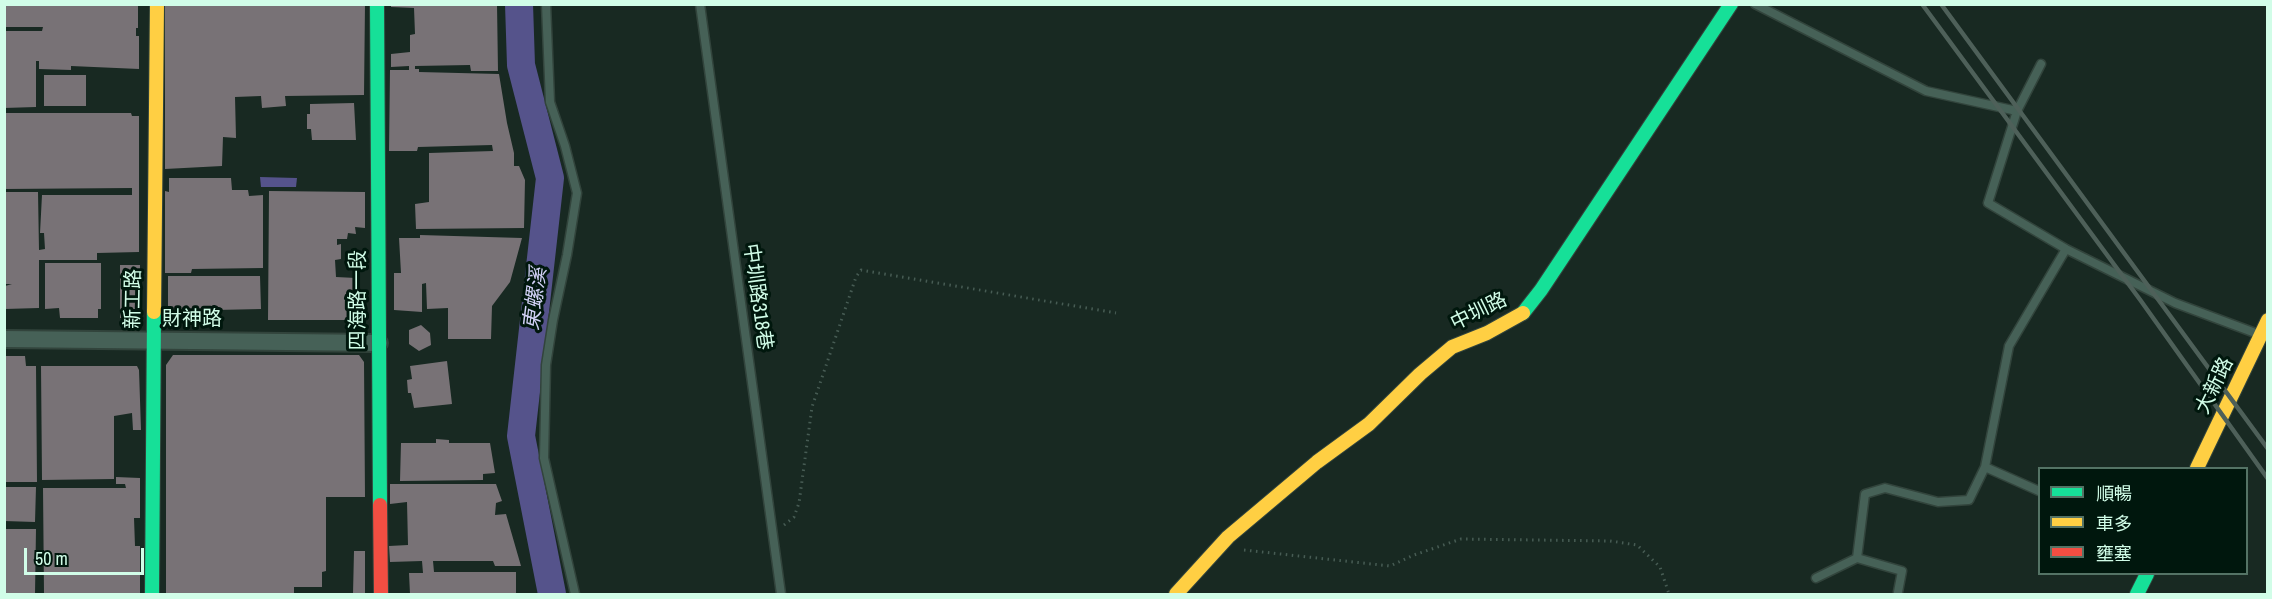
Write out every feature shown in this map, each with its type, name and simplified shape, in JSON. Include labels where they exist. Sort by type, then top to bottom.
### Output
[{"type":"street","name":"新工路","points":[[152,594],[158,4]]},
{"type":"street","name":"四海路一段","points":[[378,4],[381,594]]},
{"type":"street","name":"中圳路","points":[[1176,594],[1228,537],[1317,462],[1369,424],[1420,374],[1452,347],[1487,333],[1524,312],[1541,290],[1731,4]]},
{"type":"street","name":"大新路","points":[[2197,467],[2268,320]]},
{"type":"street","name":"財神路","points":[[4,339],[379,343]]},
{"type":"street","points":[[2137,594],[2146,575]]},
{"type":"lane","points":[[546,4],[550,102],[565,146],[577,193],[567,255],[552,320],[546,365],[544,459],[575,594]]},
{"type":"lane","name":"中圳路318巷","points":[[700,4],[782,594]]},
{"type":"lane","points":[[1755,4],[1926,92],[2017,111]]},
{"type":"lane","points":[[2041,64],[2017,111],[1988,203],[2066,249],[2175,303],[2261,335]]},
{"type":"lane","points":[[1857,558],[1865,494],[1885,488],[1938,502],[1969,500],[1985,467],[2009,346],[2066,249]]},
{"type":"lane","points":[[1985,467],[2038,491]]},
{"type":"lane","points":[[1816,578],[1857,558],[1902,571],[1898,592]]},
{"type":"path","points":[[773,532],[794,517],[799,503],[812,407],[856,277],[861,270],[1116,313]]},
{"type":"path","points":[[1228,537],[1245,550],[1390,566],[1461,539],[1610,541],[1637,545],[1660,567],[1670,594]]},
{"type":"shaded area","points":[[260,177],[297,178],[296,187],[261,187]]},
{"type":"building","points":[[5,4],[138,4],[136,36],[139,36],[139,69],[71,66],[71,70],[39,69],[39,61],[36,61],[36,107],[4,108],[4,31],[42,31],[43,27],[5,27]]},
{"type":"building","points":[[165,4],[365,4],[364,95],[285,96],[286,106],[262,108],[261,96],[235,97],[236,138],[223,137],[222,166],[165,169]]},
{"type":"building","points":[[391,4],[497,4],[498,71],[471,71],[470,65],[415,66],[415,69],[419,69],[419,72],[499,74],[514,153],[514,166],[519,166],[525,180],[524,228],[416,229],[415,204],[429,202],[429,153],[493,151],[492,145],[418,147],[417,151],[389,151],[390,70],[409,70],[409,66],[391,67],[391,54],[410,52],[410,35],[415,34],[414,8],[391,7]]},
{"type":"building","points":[[44,75],[86,75],[86,106],[44,106]]},
{"type":"building","points":[[354,103],[356,140],[312,140],[311,129],[307,129],[310,104]]},
{"type":"building","points":[[4,113],[131,113],[132,116],[139,116],[139,252],[97,253],[97,260],[39,260],[39,308],[5,309],[5,286],[12,284],[4,284],[4,192],[38,192],[39,250],[45,249],[44,233],[40,233],[42,195],[132,195],[132,188],[4,189]]},
{"type":"building","points":[[169,178],[231,178],[232,190],[248,190],[249,196],[263,195],[263,268],[192,269],[191,273],[165,273],[165,191],[169,192]]},
{"type":"building","points":[[269,191],[365,192],[365,228],[355,227],[356,234],[348,233],[347,239],[337,239],[337,245],[341,244],[341,259],[335,260],[336,277],[356,278],[356,320],[268,320]]},
{"type":"building","points":[[420,235],[522,238],[510,282],[492,306],[491,339],[448,339],[448,308],[427,309],[426,283],[422,284],[422,312],[394,310],[394,273],[401,273],[399,238],[420,238]]},
{"type":"building","points":[[45,263],[101,263],[101,309],[98,309],[98,318],[60,318],[59,308],[45,309]]},
{"type":"building","points":[[120,265],[140,265],[140,311],[129,318],[120,318]]},
{"type":"building","points":[[168,276],[260,276],[261,309],[216,310],[216,318],[171,318],[168,313]]},
{"type":"building","points":[[421,325],[430,333],[431,345],[419,351],[409,344],[409,330]]},
{"type":"building","points":[[173,355],[359,355],[364,362],[365,497],[326,497],[326,571],[322,572],[322,587],[294,587],[294,594],[166,594],[166,365]]},
{"type":"building","points":[[4,356],[25,356],[26,366],[36,366],[37,482],[4,482]]},
{"type":"building","points":[[447,361],[452,404],[414,408],[411,393],[408,393],[407,380],[412,379],[410,366]]},
{"type":"building","points":[[41,366],[137,366],[141,430],[133,430],[132,413],[114,416],[114,479],[42,480]]},
{"type":"building","points":[[436,439],[449,440],[449,443],[490,443],[495,473],[483,474],[483,480],[400,481],[401,443],[436,443]]},
{"type":"building","points":[[116,477],[140,478],[140,518],[134,518],[135,546],[140,546],[140,594],[44,594],[43,488],[126,488],[125,484],[116,484]]},
{"type":"building","points":[[390,484],[496,484],[502,501],[496,503],[495,515],[506,514],[521,566],[495,566],[493,561],[433,561],[434,572],[516,572],[516,594],[410,594],[409,573],[423,573],[422,561],[390,562],[389,546],[408,545],[407,502],[390,504]]},
{"type":"building","points":[[4,487],[36,487],[35,522],[4,521]]},
{"type":"building","points":[[4,529],[36,529],[35,594],[4,594]]},
{"type":"building","points":[[354,551],[365,551],[365,594],[353,594]]},
{"type":"waterway","name":"東螺溪","points":[[519,4],[521,65],[550,178],[521,436],[552,594]]},
{"type":"railway","points":[[1922,4],[2141,301],[2268,479]]},
{"type":"railway","points":[[1941,4],[2268,449]]},
{"type":"traffic: fast","points":[[377,4],[380,505]]},
{"type":"traffic: fast","points":[[1523,313],[1541,290],[1731,4]]},
{"type":"traffic: fast","points":[[152,594],[154,312]]},
{"type":"traffic: fast","points":[[2137,594],[2146,575]]},
{"type":"traffic: slow","points":[[154,312],[157,4]]},
{"type":"traffic: slow","points":[[1176,594],[1228,537],[1317,462],[1369,424],[1420,374],[1452,347],[1487,333],[1523,313]]},
{"type":"traffic: slow","points":[[2197,467],[2268,320]]},
{"type":"traffic: jam","points":[[380,505],[381,594]]}]
